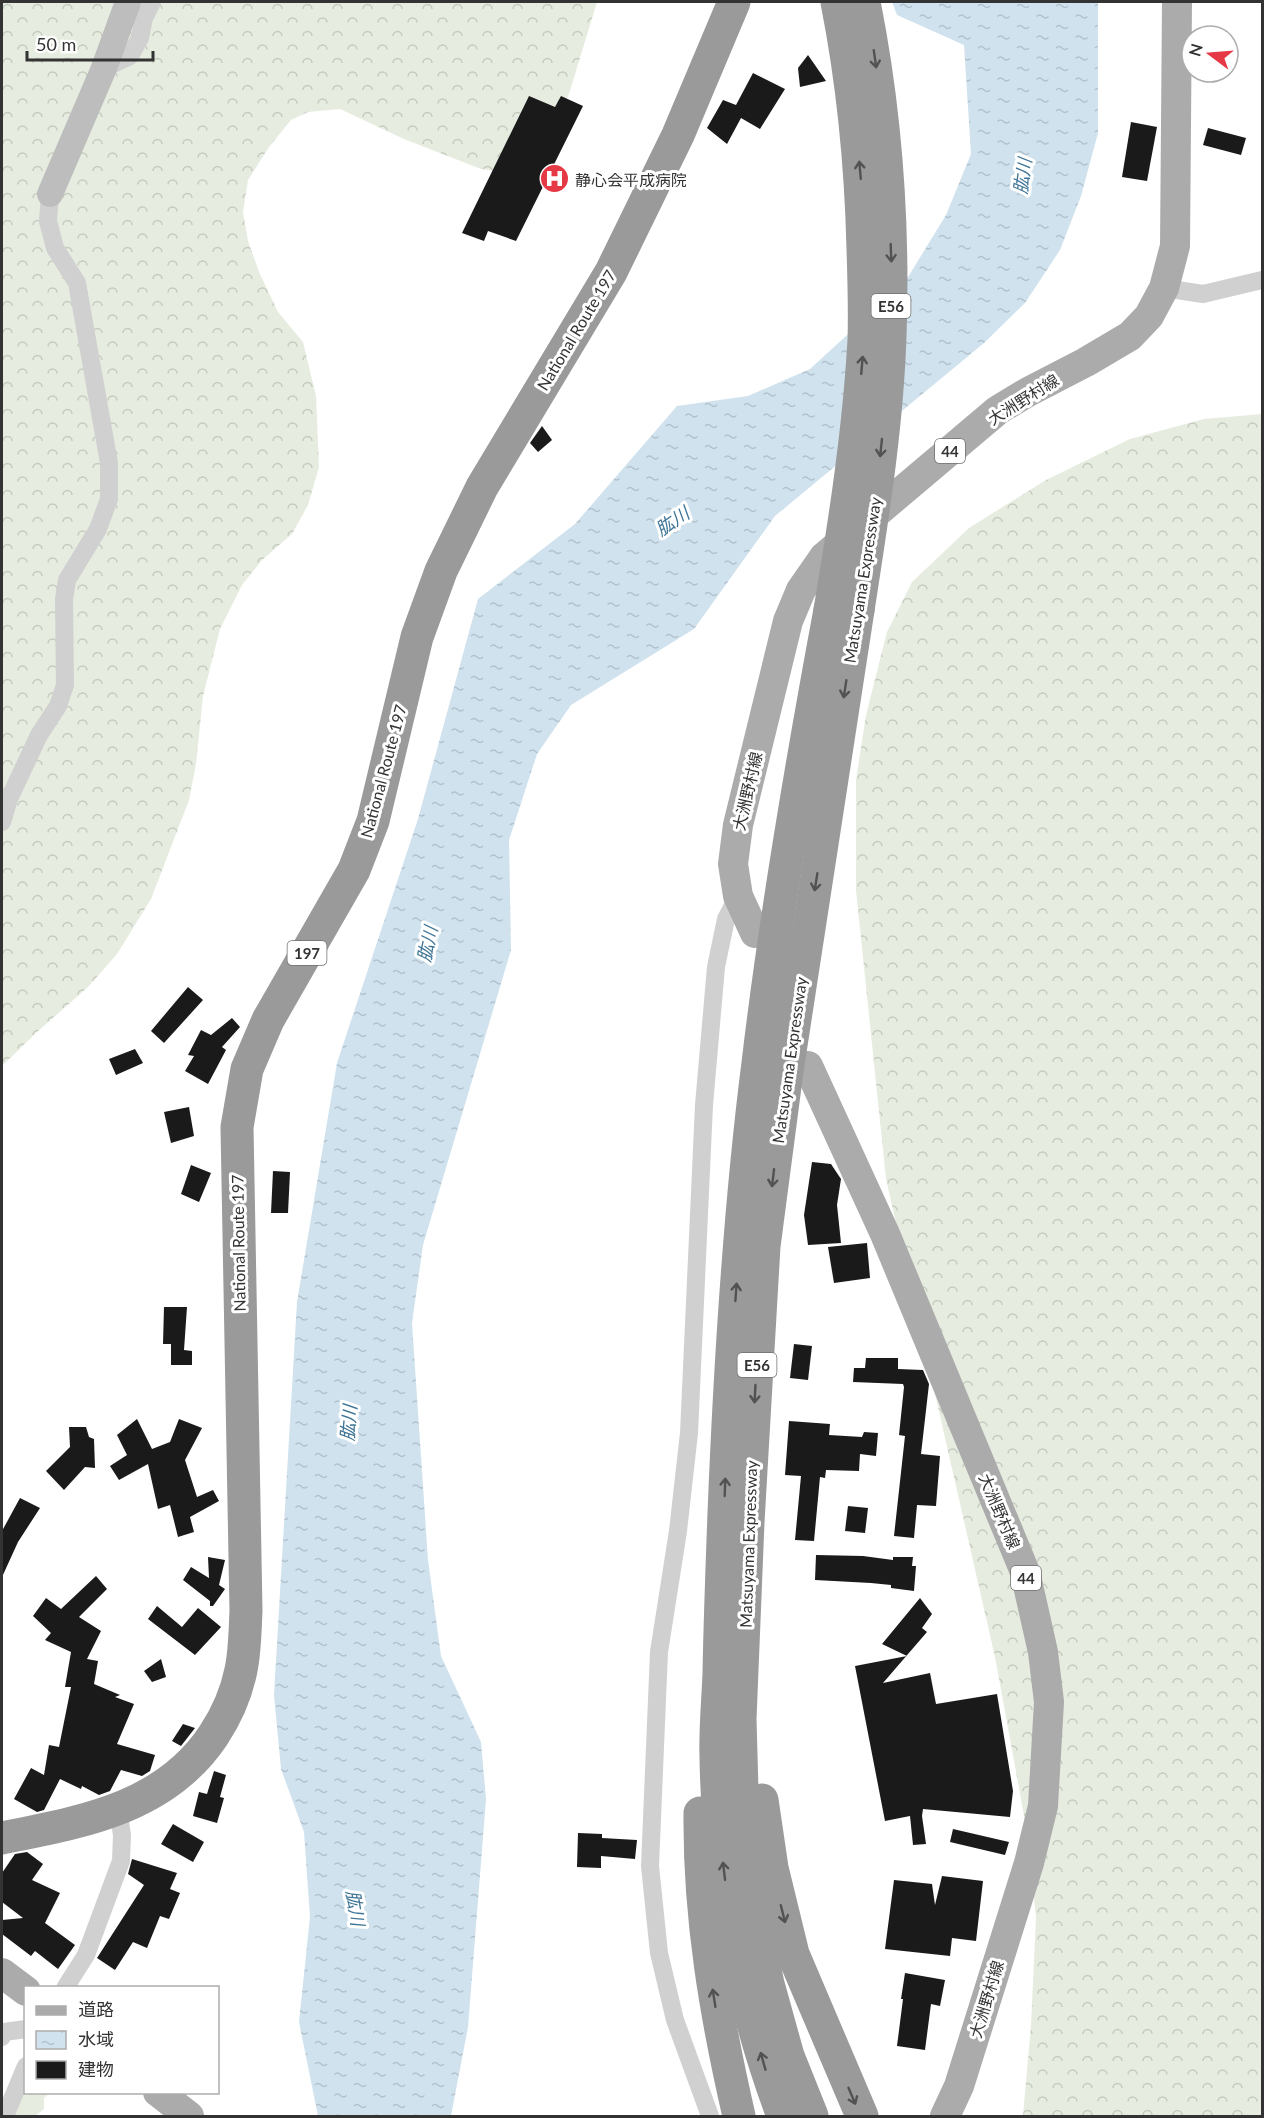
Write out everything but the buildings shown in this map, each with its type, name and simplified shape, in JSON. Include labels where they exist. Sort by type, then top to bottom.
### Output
[{"type":"highway","name":"National Route 197","points":[[2,1838],[69,1824],[118,1810],[168,1784],[200,1756],[229,1712],[242,1670],[246,1611],[237,1127],[247,1069],[268,1020],[354,870],[373,821],[417,637],[441,571],[482,487],[611,272],[678,135],[734,2]]},
{"type":"highway","name":"Matsuyama Expressway","points":[[783,2116],[764,2066],[744,1990],[729,1911],[719,1828],[716,1755],[764,1246],[844,610],[848,492],[864,338],[862,198],[856,122],[837,2]]},
{"type":"highway","name":"Matsuyama Expressway","points":[[844,610],[878,482],[890,337],[889,197],[883,117],[864,2]]},
{"type":"highway","name":"Matsuyama Expressway","points":[[736,1527],[743,1826],[752,1906],[768,1984],[788,2056],[812,2116]]},
{"type":"highway","points":[[736,1527],[706,1640],[700,1726],[699,1867],[714,1997],[739,2116]]},
{"type":"highway","points":[[736,1527],[754,1611],[759,1776],[772,1868],[793,1954],[862,2116]]},
{"type":"main road","name":"大洲野村線","points":[[755,933],[738,896],[733,864],[740,813],[788,621],[801,590],[824,557],[998,410],[1130,336],[1149,316],[1164,288],[1175,246],[1177,2]]},
{"type":"main road","name":"大洲野村線","points":[[808,1066],[885,1234],[1025,1572],[1043,1652],[1049,1702],[1043,1806],[1029,1863],[959,2086],[945,2116]]},
{"type":"main road","points":[[2,1973],[24,1990]]},
{"type":"main road","points":[[161,2094],[189,2116]]},
{"type":"street","points":[[2,822],[9,799],[39,735],[58,706],[64,685],[64,599],[67,580],[98,529],[109,499],[110,463],[77,284],[55,248],[48,221],[50,194],[104,68],[128,2]]},
{"type":"street","points":[[104,68],[130,56],[140,39],[144,18],[152,2]]},
{"type":"street","points":[[1164,288],[1203,294],[1263,280]]},
{"type":"street","points":[[710,2116],[675,2020],[667,1987],[659,1953],[650,1866],[659,1652],[678,1531],[689,1433],[704,1105],[716,967],[726,919],[738,896]]},
{"type":"street","points":[[66,1986],[86,1955],[121,1861],[122,1835],[118,1810]]},
{"type":"street","points":[[2,2037],[4,2032],[24,2029]]},
{"type":"street","points":[[6,2116],[24,2071]]},
{"type":"green space","points":[[2,2],[597,2],[569,94],[548,144],[513,173],[481,169],[404,139],[340,109],[308,112],[291,120],[269,147],[248,180],[243,212],[248,241],[259,272],[278,312],[303,342],[316,396],[319,467],[308,505],[292,534],[262,560],[242,585],[220,629],[203,696],[196,764],[189,800],[151,899],[117,954],[88,987],[2,1066]]},
{"type":"green space","points":[[1262,414],[1262,2116],[1023,2116],[1031,2025],[1036,1918],[1027,1832],[995,1657],[886,1179],[856,890],[856,780],[866,715],[887,632],[912,582],[969,528],[1046,480],[1130,439],[1204,419]]},
{"type":"green space","points":[[24,2084],[24,2094],[48,2094],[44,2098],[44,2109],[35,2116],[11,2116]]},
{"type":"water","name":"肱川","points":[[892,2],[1098,2],[1098,133],[1081,196],[1060,250],[1025,303],[984,343],[775,516],[694,629],[571,705],[537,754],[509,840],[511,950],[423,1245],[412,1323],[428,1560],[441,1656],[481,1742],[486,1799],[468,2027],[451,2116],[318,2116],[299,2022],[310,1917],[304,1832],[281,1769],[274,1695],[297,1302],[337,1063],[418,819],[478,599],[575,524],[677,406],[748,396],[810,369],[905,282],[946,215],[971,154],[964,45],[897,15]]},
{"type":"place","name":"静心会平成病院","points":[[554,179]]}]
